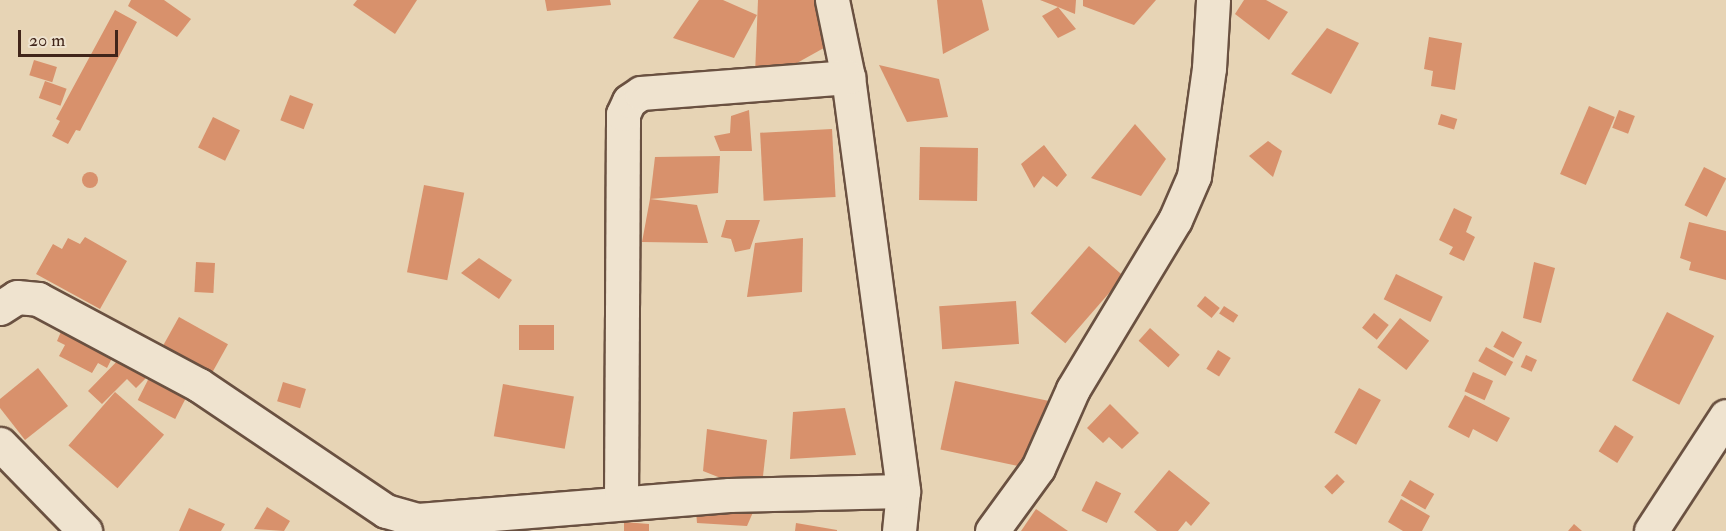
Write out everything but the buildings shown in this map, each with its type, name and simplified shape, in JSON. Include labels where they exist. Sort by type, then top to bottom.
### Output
[{"type":"street","points":[[832,0],[848,78],[903,491],[899,531]]},
{"type":"street","points":[[992,531],[1038,468],[1073,389],[1175,220],[1194,176],[1209,68],[1213,0]]},
{"type":"street","points":[[621,503],[624,114],[629,101],[641,93],[848,78]]},
{"type":"street","points":[[0,308],[16,297],[38,299],[199,385],[386,511],[418,520],[729,495],[903,491]]},
{"type":"street","points":[[1651,531],[1721,434]]},
{"type":"street","points":[[0,444],[85,531]]}]
